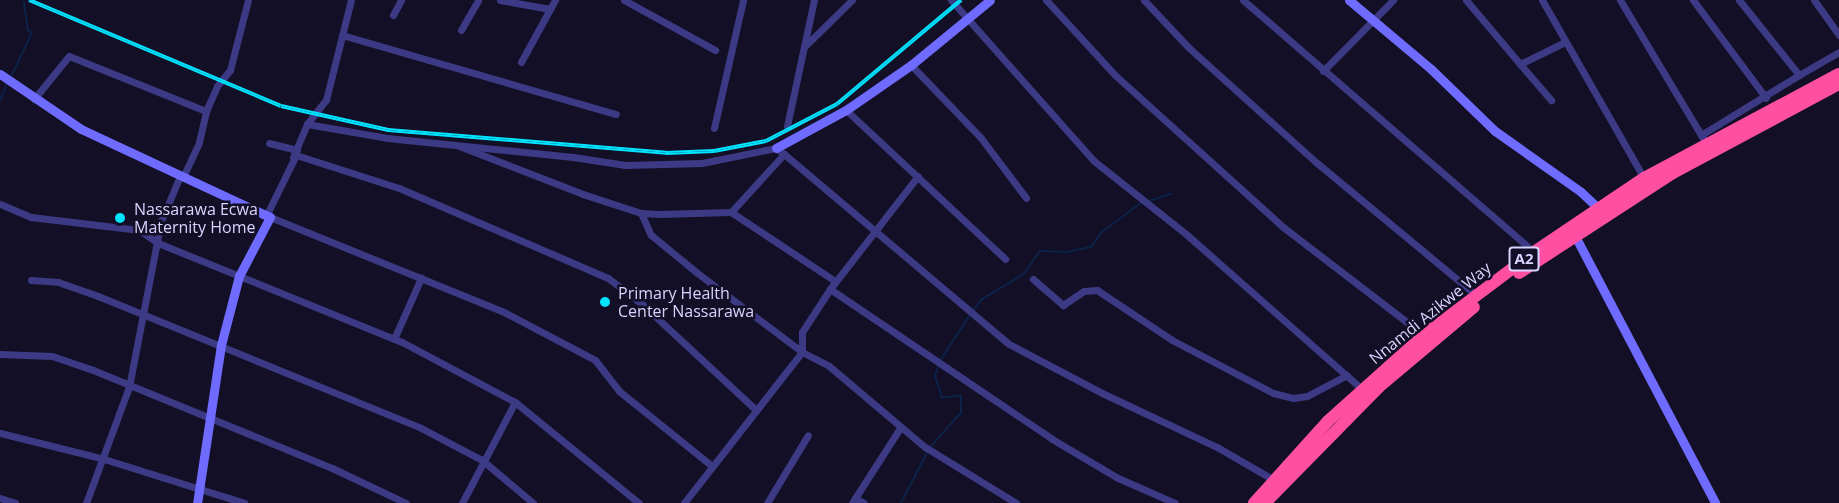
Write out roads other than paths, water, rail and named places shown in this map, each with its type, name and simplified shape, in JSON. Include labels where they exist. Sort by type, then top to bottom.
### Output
[{"type":"highway","name":"Nnamdi Azikwe Way","points":[[1254,503],[1328,421],[1424,335],[1534,252],[1704,140],[1839,74]]},
{"type":"highway","name":"Nnamdi Azikwe Way","points":[[1265,503],[1363,402],[1425,346],[1574,234],[1673,172],[1839,84]]},
{"type":"street","points":[[86,503],[129,387],[161,220],[199,142],[206,111],[217,86],[230,70],[248,0]]},
{"type":"street","points":[[197,503],[221,345],[239,276],[269,215],[307,124],[326,100],[351,0]]},
{"type":"street","points":[[393,15],[401,0]]},
{"type":"street","points":[[461,30],[478,0]]},
{"type":"street","points":[[500,0],[550,9]]},
{"type":"street","points":[[521,62],[555,0]]},
{"type":"street","points":[[624,0],[715,50]]},
{"type":"street","points":[[714,128],[743,0]]},
{"type":"street","points":[[787,126],[814,0]]},
{"type":"street","points":[[802,49],[852,0]]},
{"type":"street","points":[[951,0],[1094,160],[1150,204],[1363,390]]},
{"type":"street","points":[[307,124],[459,146],[625,165],[702,163],[776,148],[846,110],[911,65],[990,0]]},
{"type":"street","points":[[1046,0],[1116,76],[1283,227],[1424,335]]},
{"type":"street","points":[[1143,0],[1188,47],[1300,147],[1476,295]]},
{"type":"street","points":[[1243,0],[1534,252]]},
{"type":"street","points":[[1349,0],[1495,131],[1581,192],[1598,208]]},
{"type":"street","points":[[1323,71],[1393,0]]},
{"type":"street","points":[[1466,0],[1551,100]]},
{"type":"street","points":[[1542,0],[1644,178]]},
{"type":"street","points":[[1620,0],[1704,140],[1799,75],[1839,52]]},
{"type":"street","points":[[1693,0],[1766,98]]},
{"type":"street","points":[[1739,0],[1799,75]]},
{"type":"street","points":[[1814,0],[1839,34]]},
{"type":"street","points":[[342,35],[616,114]]},
{"type":"street","points":[[1520,64],[1565,42]]},
{"type":"street","points":[[34,99],[69,56],[206,111]]},
{"type":"street","points":[[911,65],[981,138],[1026,198]]},
{"type":"street","points":[[7,79],[81,129],[181,177],[502,311],[595,360],[618,391],[712,466]]},
{"type":"street","points":[[846,110],[1005,259]]},
{"type":"street","points":[[269,142],[297,150]]},
{"type":"street","points":[[459,146],[641,213],[731,212],[835,281]]},
{"type":"street","points":[[776,148],[968,310],[1022,352],[1217,447],[1274,480]]},
{"type":"street","points":[[731,212],[784,154]]},
{"type":"street","points":[[293,157],[301,155],[399,188],[608,278],[642,304],[755,409]]},
{"type":"street","points":[[684,503],[755,409],[802,352],[802,332],[835,281],[873,230],[918,176]]},
{"type":"street","points":[[0,204],[31,217],[139,230],[158,243],[394,339],[515,402],[639,503]]},
{"type":"street","points":[[641,213],[651,234],[802,352],[829,366],[900,428],[933,453],[1016,503]]},
{"type":"street","points":[[1574,234],[1715,503]]},
{"type":"street","points":[[394,339],[421,278]]},
{"type":"street","points":[[1033,279],[1063,305],[1084,291],[1097,290],[1172,340],[1283,396],[1307,396],[1347,375]]},
{"type":"street","points":[[31,280],[58,282],[144,314],[421,428],[482,460],[533,503]]},
{"type":"street","points":[[830,289],[938,364],[1109,472],[1175,503]]},
{"type":"street","points":[[0,354],[52,356],[332,468],[406,503]]},
{"type":"street","points":[[462,503],[482,460],[515,402]]},
{"type":"street","points":[[864,503],[853,500],[900,428]]},
{"type":"street","points":[[0,433],[104,459],[244,503]]},
{"type":"street","points":[[767,503],[808,435]]},
{"type":"street","points":[[0,498],[15,503]]},
{"type":"waterway","points":[[11,77],[32,33],[28,31],[24,2]]},
{"type":"waterway","points":[[0,101],[7,84]]},
{"type":"waterway","points":[[1149,201],[1171,194]]},
{"type":"waterway","points":[[973,311],[981,300],[1024,274],[1040,251],[1067,252],[1091,247],[1102,232],[1141,203]]},
{"type":"waterway","points":[[940,361],[970,315]]},
{"type":"waterway","points":[[931,446],[961,413],[961,396],[942,398],[935,377],[938,366]]},
{"type":"waterway","points":[[901,503],[927,453]]},
{"type":"railway","points":[[29,0],[281,106],[388,130],[666,153],[714,151],[766,141],[837,104],[961,0]]},
{"type":"place","name":"Nassarawa Ecwa Maternity Home","points":[[120,218]]},
{"type":"place","name":"Primary Health Center Nassarawa","points":[[605,302]]}]
